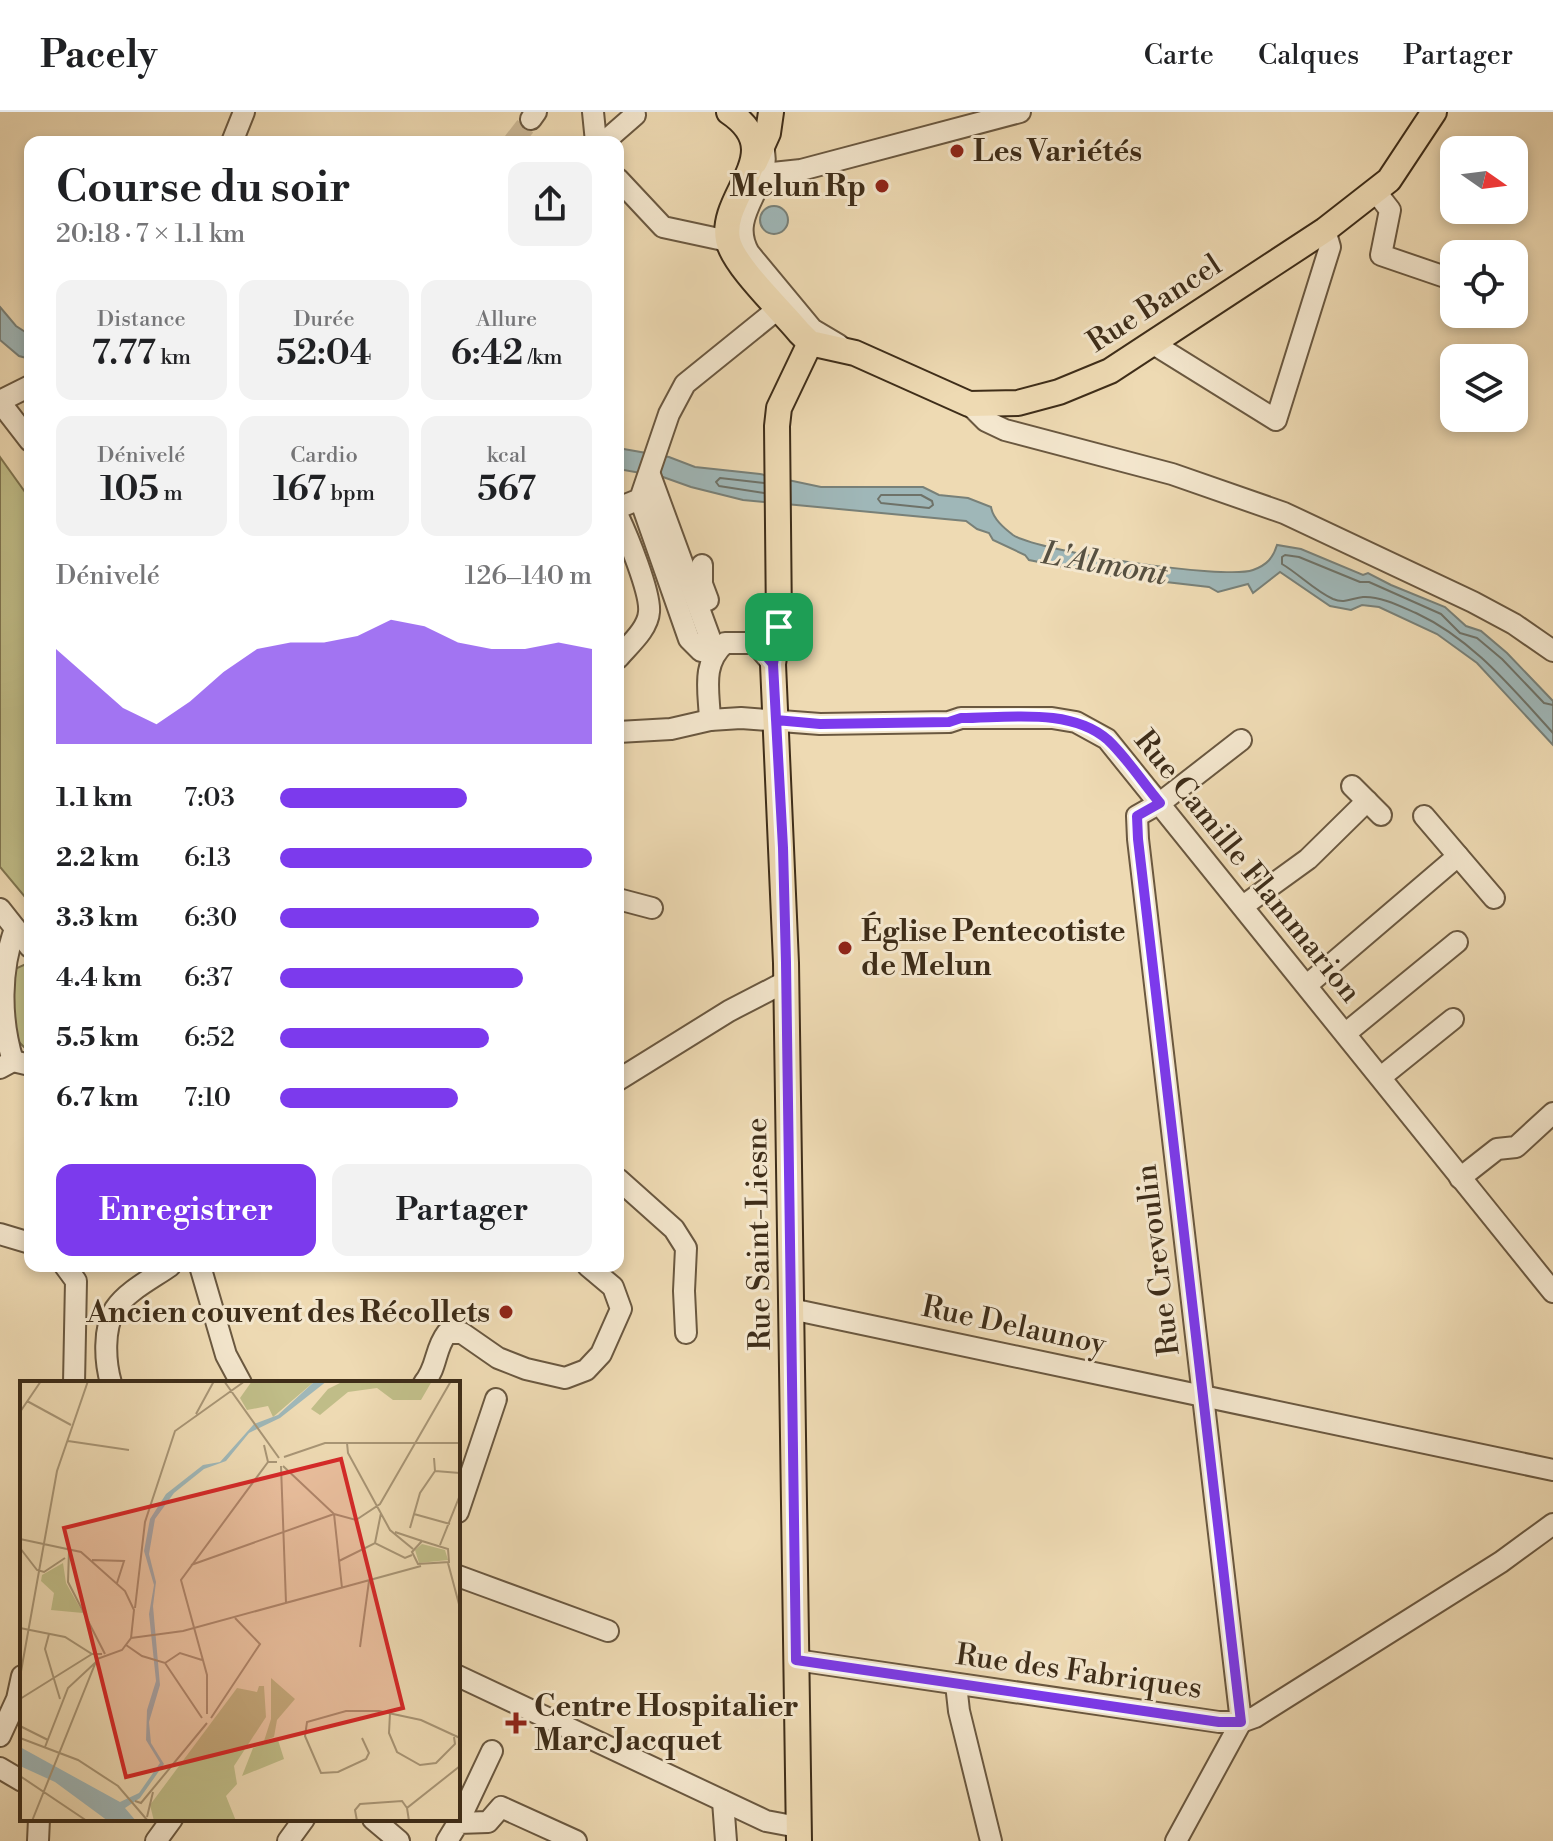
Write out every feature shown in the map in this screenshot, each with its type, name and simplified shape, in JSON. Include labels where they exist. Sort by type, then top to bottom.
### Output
[{"type":"main road","points":[[771,112],[745,127],[757,171],[731,215],[728,241],[736,257],[810,343]]},
{"type":"main road","name":"Rue Bancel","points":[[810,343],[855,353],[969,404],[1018,403],[1098,378],[1325,230],[1376,192],[1389,180],[1430,114]]},
{"type":"main road","name":"Rue Saint-Liesne","points":[[798,1834],[783,848],[773,664],[779,627],[779,408],[810,343]]},
{"type":"street","points":[[234,136],[244,112]]},
{"type":"street","points":[[593,112],[595,136]]},
{"type":"street","points":[[855,353],[812,329],[741,240],[740,225],[757,171],[801,170],[1020,112]]},
{"type":"street","points":[[611,136],[635,115]]},
{"type":"street","points":[[624,185],[663,227],[728,241]]},
{"type":"street","points":[[1376,192],[1390,210],[1381,255],[1440,275]]},
{"type":"street","points":[[1152,343],[1276,420],[1330,247],[1325,230]]},
{"type":"street","points":[[779,308],[685,384],[669,414],[640,499],[689,639],[701,651],[755,643],[779,627]]},
{"type":"street","points":[[24,389],[0,402],[24,433]]},
{"type":"street","points":[[969,404],[986,421],[1005,430],[1172,474],[1284,513],[1473,602],[1514,624],[1553,651]]},
{"type":"street","points":[[650,475],[720,647]]},
{"type":"street","points":[[624,506],[640,499]]},
{"type":"street","points":[[624,532],[648,598],[650,613],[644,626],[624,651]]},
{"type":"street","points":[[702,565],[702,584],[720,647]]},
{"type":"street","points":[[755,643],[773,664]]},
{"type":"street","points":[[710,720],[709,661],[720,647]]},
{"type":"street","name":"Rue Camille Flammarion","points":[[624,732],[671,729],[710,720],[741,718],[820,724],[1052,718],[1076,722],[1107,739],[1553,1292]]},
{"type":"street","points":[[1160,803],[1241,740]]},
{"type":"street","points":[[1243,906],[1374,808],[1352,786]]},
{"type":"street","name":"Rue Crevoulin","points":[[1160,803],[1137,816],[1138,839],[1241,1722]]},
{"type":"street","points":[[1424,816],[1494,898]]},
{"type":"street","points":[[1307,985],[1458,856]]},
{"type":"street","points":[[624,901],[652,908]]},
{"type":"street","points":[[0,909],[24,940]]},
{"type":"street","points":[[14,1065],[7,1039],[2,989],[5,951],[15,929]]},
{"type":"street","points":[[1346,1033],[1457,942]]},
{"type":"street","points":[[624,1076],[729,1011],[785,982]]},
{"type":"street","points":[[1381,1077],[1453,1019]]},
{"type":"street","points":[[1460,1178],[1497,1149],[1516,1147],[1553,1113]]},
{"type":"street","points":[[624,1184],[674,1229],[686,1248],[686,1333]]},
{"type":"street","points":[[0,1234],[24,1241]]},
{"type":"street","points":[[69,1272],[76,1281],[74,1381]]},
{"type":"street","points":[[111,1381],[106,1352],[108,1330],[115,1308],[162,1272]]},
{"type":"street","points":[[202,1272],[226,1355],[240,1381]]},
{"type":"street","points":[[426,1381],[435,1370],[439,1344],[447,1333],[462,1333],[498,1358],[526,1369],[565,1378],[586,1370],[601,1354],[621,1309],[613,1287],[595,1272]]},
{"type":"street","name":"Rue Delaunoy","points":[[791,1309],[1553,1470]]},
{"type":"street","points":[[460,1506],[496,1399]]},
{"type":"street","name":"Rue des Fabriques","points":[[796,1660],[1219,1722],[1241,1722],[1255,1717],[1501,1562],[1553,1524]]},
{"type":"street","name":"Rue des Fabriques","points":[[1501,1562],[1553,1538]]},
{"type":"street","points":[[460,1577],[608,1631]]},
{"type":"street","points":[[460,1677],[798,1834]]},
{"type":"street","points":[[956,1684],[959,1711],[991,1841]]},
{"type":"street","points":[[0,1736],[20,1685]]},
{"type":"street","points":[[1176,1841],[1241,1722]]},
{"type":"street","points":[[460,1819],[492,1751]]},
{"type":"street","points":[[0,1768],[20,1780]]},
{"type":"street","points":[[723,1801],[726,1841]]},
{"type":"street","points":[[447,1841],[458,1823],[488,1822],[501,1807],[576,1841]]},
{"type":"street","points":[[38,1841],[39,1821]]},
{"type":"street","points":[[156,1841],[171,1821]]},
{"type":"street","points":[[288,1841],[303,1821]]},
{"type":"street","points":[[375,1821],[399,1841]]},
{"type":"shaded area","points":[[0,457],[24,491],[24,896],[0,867]]},
{"type":"shaded area","points":[[24,965],[24,1047],[17,1040],[8,977]]},
{"type":"water","points":[[774,206],[784,210],[788,220],[784,230],[774,234],[764,230],[760,220],[764,210]]},
{"type":"water","points":[[0,307],[24,331],[24,357],[0,340]]},
{"type":"water","name":"L'Almont","points":[[624,449],[669,457],[695,467],[760,474],[821,487],[923,487],[939,495],[968,498],[991,507],[996,519],[1006,529],[1030,542],[1132,563],[1236,572],[1262,566],[1277,545],[1301,549],[1363,575],[1368,573],[1445,607],[1466,626],[1481,631],[1553,701],[1553,745],[1477,663],[1437,634],[1379,607],[1362,605],[1351,610],[1330,606],[1280,572],[1253,593],[1248,584],[1218,592],[1209,587],[1105,575],[1029,560],[966,521],[743,500],[663,477],[624,470]]},
{"type":"tunnel","points":[[518,136],[531,119]]},
{"type":"place","name":"Les Variétés","points":[[957,151]]},
{"type":"place","name":"Melun Rp","points":[[882,186]]},
{"type":"place","name":"Église Pentecotiste de Melun","points":[[845,948]]},
{"type":"place","name":"Ancien couvent des Récollets","points":[[506,1312]]},
{"type":"place","name":"Centre Hospitalier Marc Jacquet","points":[[516,1723]]},
{"type":"route","points":[[779,627],[755,643],[773,664],[776,720],[820,724],[1052,718],[1076,722],[1107,739],[1160,803],[1137,816],[1138,839],[1241,1722],[1219,1722],[796,1660],[786,963],[773,664],[779,627]]}]
